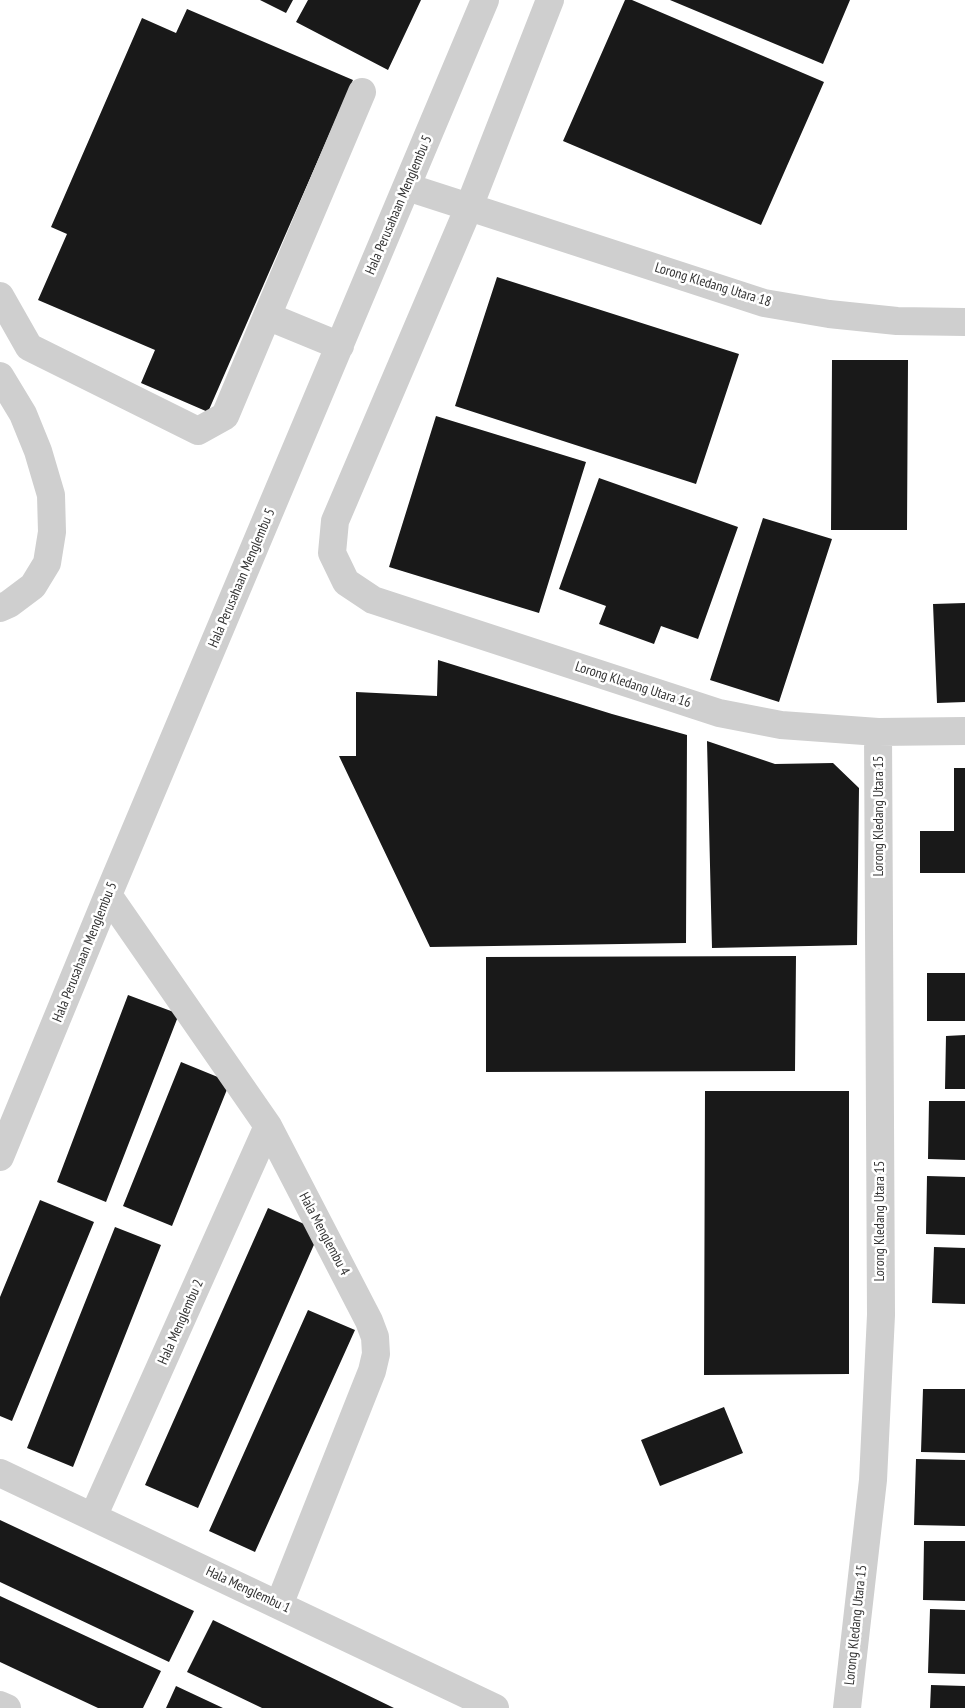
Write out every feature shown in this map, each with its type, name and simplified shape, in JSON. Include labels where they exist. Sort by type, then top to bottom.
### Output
[{"type":"street","name":"Hala Perusahaan Menglembu 5","points":[[0,1157],[108,895],[485,0]]},
{"type":"street","points":[[470,207],[550,0]]},
{"type":"street","points":[[0,296],[29,347],[198,431],[225,416],[362,92]]},
{"type":"street","name":"Lorong Kledang Utara 18","points":[[407,187],[764,302],[829,314],[896,321],[965,322]]},
{"type":"street","name":"Lorong Kledang Utara 16","points":[[470,207],[336,521],[332,553],[346,582],[372,600],[719,713],[781,725],[878,732],[965,731]]},
{"type":"street","points":[[267,316],[340,346]]},
{"type":"street","points":[[0,376],[24,414],[38,451],[51,495],[52,532],[47,564],[33,586],[9,604],[0,608]]},
{"type":"street","name":"Lorong Kledang Utara 15","points":[[847,1708],[873,1480],[881,1315],[878,732]]},
{"type":"street","name":"Hala Menglembu 4","points":[[108,895],[268,1126],[369,1321],[375,1337],[376,1354],[372,1371],[279,1605]]},
{"type":"street","name":"Hala Menglembu 2","points":[[93,1517],[268,1126]]},
{"type":"street","name":"Hala Menglembu 1","points":[[0,1473],[495,1708]]},
{"type":"street","points":[[0,1705],[7,1708]]},
{"type":"building","points":[[260,0],[293,0],[286,13]]},
{"type":"building","points":[[308,0],[421,0],[388,70],[296,22]]},
{"type":"building","points":[[625,0],[632,0],[824,82],[761,225],[563,141]]},
{"type":"building","points":[[670,0],[850,0],[823,64]]},
{"type":"building","points":[[187,9],[353,80],[208,412],[141,383],[155,350],[38,300],[67,234],[51,227],[142,18],[176,33]]},
{"type":"building","points":[[497,277],[739,354],[696,484],[455,406]]},
{"type":"building","points":[[832,360],[908,360],[907,530],[831,530]]},
{"type":"building","points":[[436,416],[586,462],[539,613],[389,567]]},
{"type":"building","points":[[599,478],[738,527],[698,639],[661,626],[654,644],[599,624],[606,606],[559,589]]},
{"type":"building","points":[[763,518],[832,539],[779,702],[710,680]]},
{"type":"building","points":[[965,603],[965,702],[937,703],[933,604]]},
{"type":"building","points":[[438,660],[612,714],[687,735],[686,943],[430,947],[339,756],[356,756],[356,692],[437,696]]},
{"type":"building","points":[[707,741],[775,764],[833,763],[859,788],[857,945],[712,948]]},
{"type":"building","points":[[954,768],[965,768],[965,873],[920,873],[920,831],[954,831]]},
{"type":"building","points":[[796,956],[795,1071],[486,1072],[486,957]]},
{"type":"building","points":[[927,973],[965,973],[965,1021],[927,1021]]},
{"type":"building","points":[[128,995],[179,1014],[106,1202],[57,1182]]},
{"type":"building","points":[[965,1035],[965,1089],[945,1089],[946,1036]]},
{"type":"building","points":[[181,1062],[230,1082],[172,1226],[123,1206]]},
{"type":"building","points":[[705,1091],[849,1091],[849,1374],[704,1375]]},
{"type":"building","points":[[929,1101],[965,1101],[965,1160],[928,1159]]},
{"type":"building","points":[[927,1176],[965,1177],[965,1235],[926,1234]]},
{"type":"building","points":[[40,1200],[94,1222],[12,1421],[0,1416],[0,1297]]},
{"type":"building","points":[[268,1208],[320,1231],[198,1508],[145,1485]]},
{"type":"building","points":[[115,1227],[161,1245],[73,1467],[27,1448]]},
{"type":"building","points":[[934,1247],[965,1248],[965,1304],[932,1303]]},
{"type":"building","points":[[308,1310],[355,1330],[255,1552],[209,1531]]},
{"type":"building","points":[[923,1389],[965,1389],[965,1453],[921,1452]]},
{"type":"building","points":[[724,1407],[743,1453],[660,1486],[641,1440]]},
{"type":"building","points":[[916,1459],[965,1460],[965,1526],[914,1525]]},
{"type":"building","points":[[0,1520],[194,1611],[169,1662],[0,1582]]},
{"type":"building","points":[[924,1541],[965,1541],[965,1601],[923,1600]]},
{"type":"building","points":[[0,1596],[161,1671],[143,1708],[98,1708],[0,1662]]},
{"type":"building","points":[[930,1609],[965,1610],[965,1674],[928,1673]]},
{"type":"building","points":[[213,1620],[394,1708],[262,1708],[187,1672]]},
{"type":"building","points":[[931,1685],[965,1686],[965,1708],[930,1708]]},
{"type":"building","points":[[176,1686],[223,1708],[166,1708]]}]
